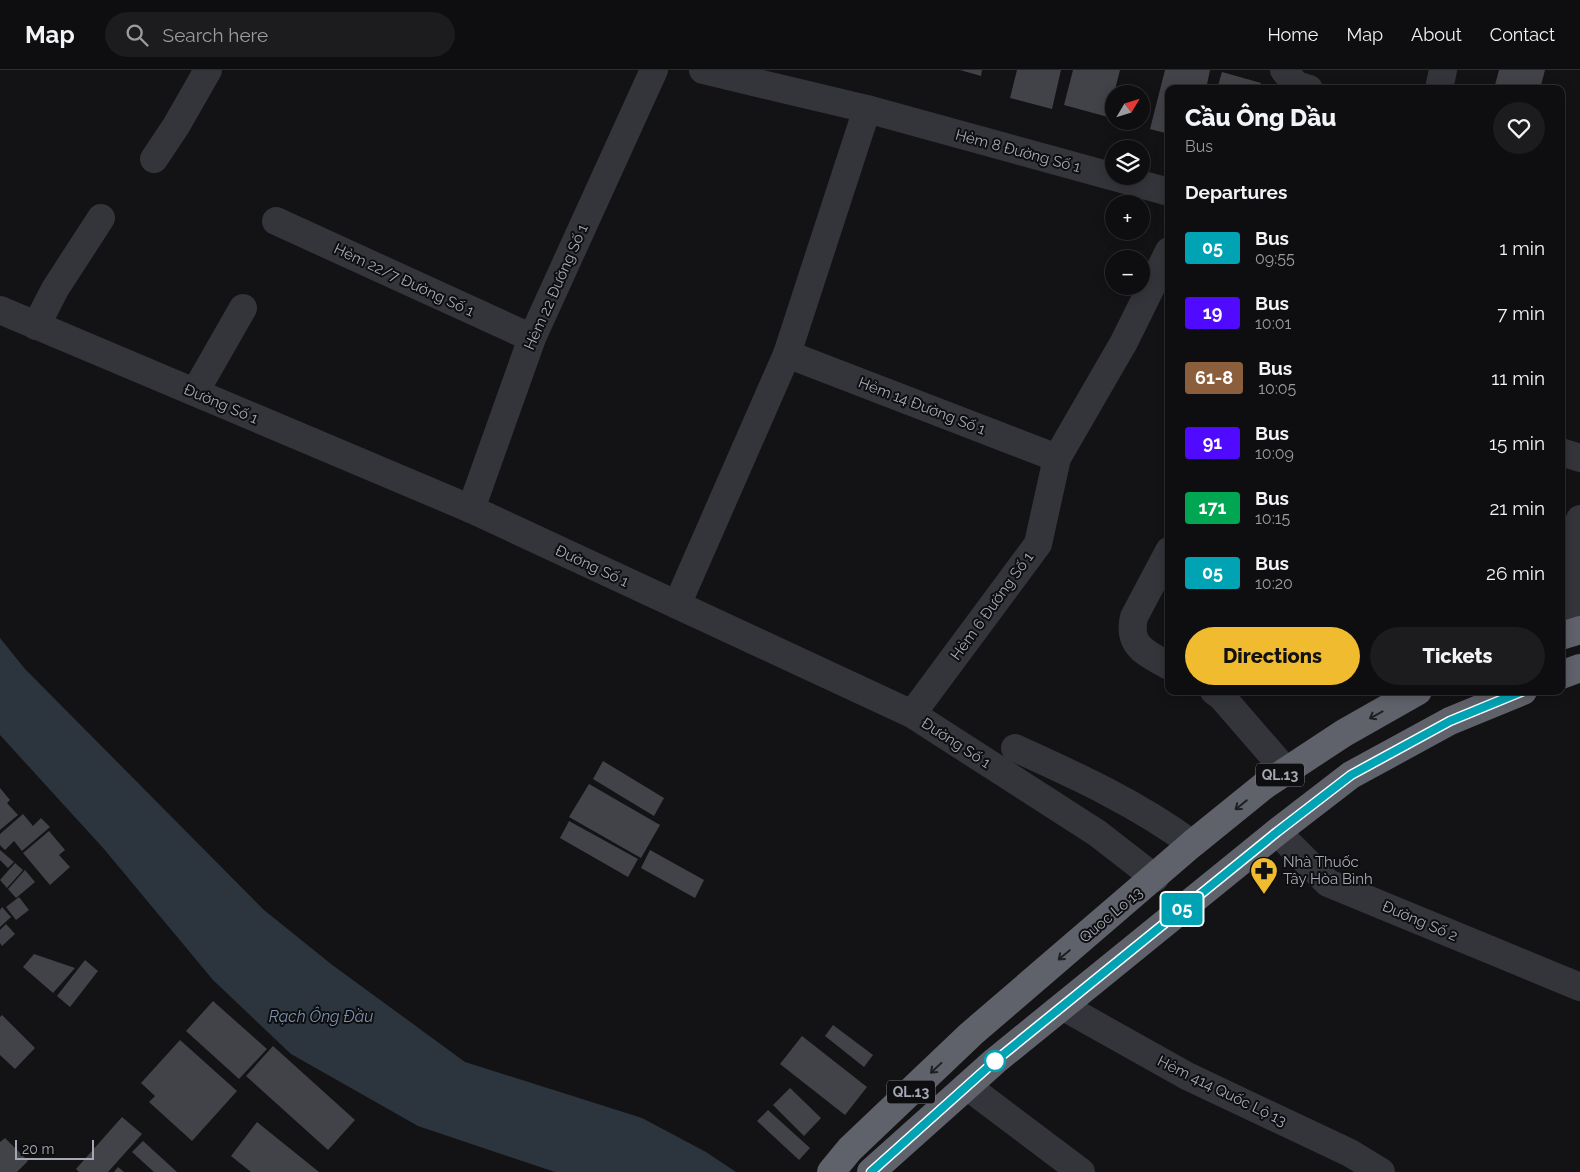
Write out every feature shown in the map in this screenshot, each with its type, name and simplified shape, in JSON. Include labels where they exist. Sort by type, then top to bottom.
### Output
[{"type":"highway","points":[[1565,674],[1580,668]]},
{"type":"highway","name":"Quoc Lo 13","points":[[831,1172],[850,1149],[971,1034],[1155,878],[1192,844],[1265,785],[1344,733],[1411,695]]},
{"type":"highway","name":"QL.13","points":[[871,1172],[995,1061],[1064,1007],[1277,832],[1351,775],[1450,721],[1512,695]]},
{"type":"highway","name":"QL.13","points":[[812,1172],[850,1149]]},
{"type":"street","points":[[154,159],[176,126],[208,70]]},
{"type":"street","name":"Hẻm 22 Đường Số 1","points":[[471,509],[532,338],[654,70]]},
{"type":"street","name":"Hẻm 8 Đường Số 1","points":[[702,70],[867,109],[1165,191]]},
{"type":"street","points":[[1284,70],[1296,85]]},
{"type":"street","points":[[1440,85],[1443,70]]},
{"type":"street","points":[[677,605],[788,354],[867,109]]},
{"type":"street","points":[[36,326],[55,289],[101,218]]},
{"type":"street","name":"Hẻm 22/7 Đường Số 1","points":[[276,221],[532,338]]},
{"type":"street","points":[[1057,458],[1124,342],[1165,259]]},
{"type":"street","points":[[195,392],[244,308]]},
{"type":"street","name":"Đường Số 1","points":[[0,310],[471,509],[912,714],[1097,833],[1155,878]]},
{"type":"street","name":"Hẻm 14 Đường Số 1","points":[[788,354],[1057,458]]},
{"type":"street","points":[[1565,453],[1580,458]]},
{"type":"street","name":"Hẻm 6 Đường Số 1","points":[[912,714],[1038,544],[1057,458]]},
{"type":"street","points":[[1571,633],[1567,586],[1569,560],[1580,519]]},
{"type":"street","points":[[1165,559],[1134,617],[1131,628],[1134,640],[1144,652],[1165,664]]},
{"type":"street","points":[[1219,695],[1286,771]]},
{"type":"street","points":[[1015,748],[1087,781],[1164,823],[1192,844]]},
{"type":"street","name":"Đường Số 2","points":[[1277,832],[1328,883],[1580,987]]},
{"type":"street","name":"Hẻm 414 Quốc Lộ 13","points":[[1064,1007],[1344,1163],[1381,1172]]},
{"type":"street","points":[[967,1086],[1081,1172]]},
{"type":"water","name":"Rạch Ông Đầu","points":[[0,638],[25,669],[264,910],[331,964],[465,1062],[642,1118],[706,1152],[736,1172],[555,1172],[418,1126],[291,1054],[213,980],[104,849],[0,735]]},
{"type":"building","points":[[960,70],[982,70],[981,76]]},
{"type":"building","points":[[1017,70],[1061,70],[1052,109],[1010,98]]},
{"type":"building","points":[[1073,70],[1120,70],[1116,85],[1105,85],[1105,116],[1064,105]]},
{"type":"building","points":[[1165,70],[1210,70],[1207,85],[1165,85],[1165,133],[1150,129]]},
{"type":"building","points":[[1499,70],[1545,70],[1541,85],[1495,85]]},
{"type":"building","points":[[1222,72],[1261,83],[1260,85],[1218,85]]},
{"type":"building","points":[[603,761],[664,798],[654,816],[593,779]]},
{"type":"building","points":[[589,784],[660,825],[641,858],[569,817]]},
{"type":"building","points":[[0,788],[10,800],[7,803],[18,815],[0,830]]},
{"type":"building","points":[[23,814],[33,826],[41,818],[50,827],[22,851],[14,841],[5,850],[0,845],[0,834]]},
{"type":"building","points":[[569,821],[638,859],[628,877],[560,838]]},
{"type":"building","points":[[49,831],[65,850],[59,855],[70,867],[50,885],[23,853]]},
{"type":"building","points":[[0,850],[14,862],[8,868],[0,860]]},
{"type":"building","points":[[650,850],[704,880],[695,898],[641,868]]},
{"type":"building","points":[[15,863],[23,870],[7,888],[0,880]]},
{"type":"building","points":[[25,870],[35,882],[16,898],[8,889]]},
{"type":"building","points":[[19,897],[29,910],[16,920],[6,907]]},
{"type":"building","points":[[2,907],[11,917],[0,927],[0,910]]},
{"type":"building","points":[[6,924],[15,934],[2,946],[0,943],[0,930]]},
{"type":"building","points":[[34,954],[75,968],[53,993],[23,967]]},
{"type":"building","points":[[85,960],[98,971],[70,1007],[57,996]]},
{"type":"building","points":[[213,1001],[267,1049],[239,1079],[186,1031]]},
{"type":"building","points":[[2,1015],[35,1048],[15,1069],[0,1055],[0,1017]]},
{"type":"building","points":[[833,1025],[873,1055],[864,1067],[825,1036]]},
{"type":"building","points":[[802,1036],[867,1087],[845,1115],[780,1064]]},
{"type":"building","points":[[180,1040],[237,1091],[192,1141],[149,1102],[155,1096],[141,1083]]},
{"type":"building","points":[[273,1046],[355,1120],[328,1150],[246,1076]]},
{"type":"building","points":[[790,1088],[821,1118],[804,1136],[773,1105]]},
{"type":"building","points":[[768,1110],[810,1148],[799,1160],[757,1121]]},
{"type":"building","points":[[122,1117],[142,1134],[108,1172],[79,1172],[76,1169]]},
{"type":"building","points":[[257,1122],[319,1172],[251,1172],[231,1156]]},
{"type":"building","points":[[5,1138],[28,1161],[17,1172],[0,1172],[0,1142]]},
{"type":"building","points":[[143,1141],[177,1172],[154,1172],[132,1152]]},
{"type":"building","points":[[118,1167],[124,1172],[114,1172]]},
{"type":"bus line","name":"05","points":[[871,1172],[995,1061],[1064,1007],[1277,832],[1351,775],[1450,721],[1513,695]]},
{"type":"place","name":"Nhà Thuốc Tây Hòa Bình","points":[[1264,895]]}]
